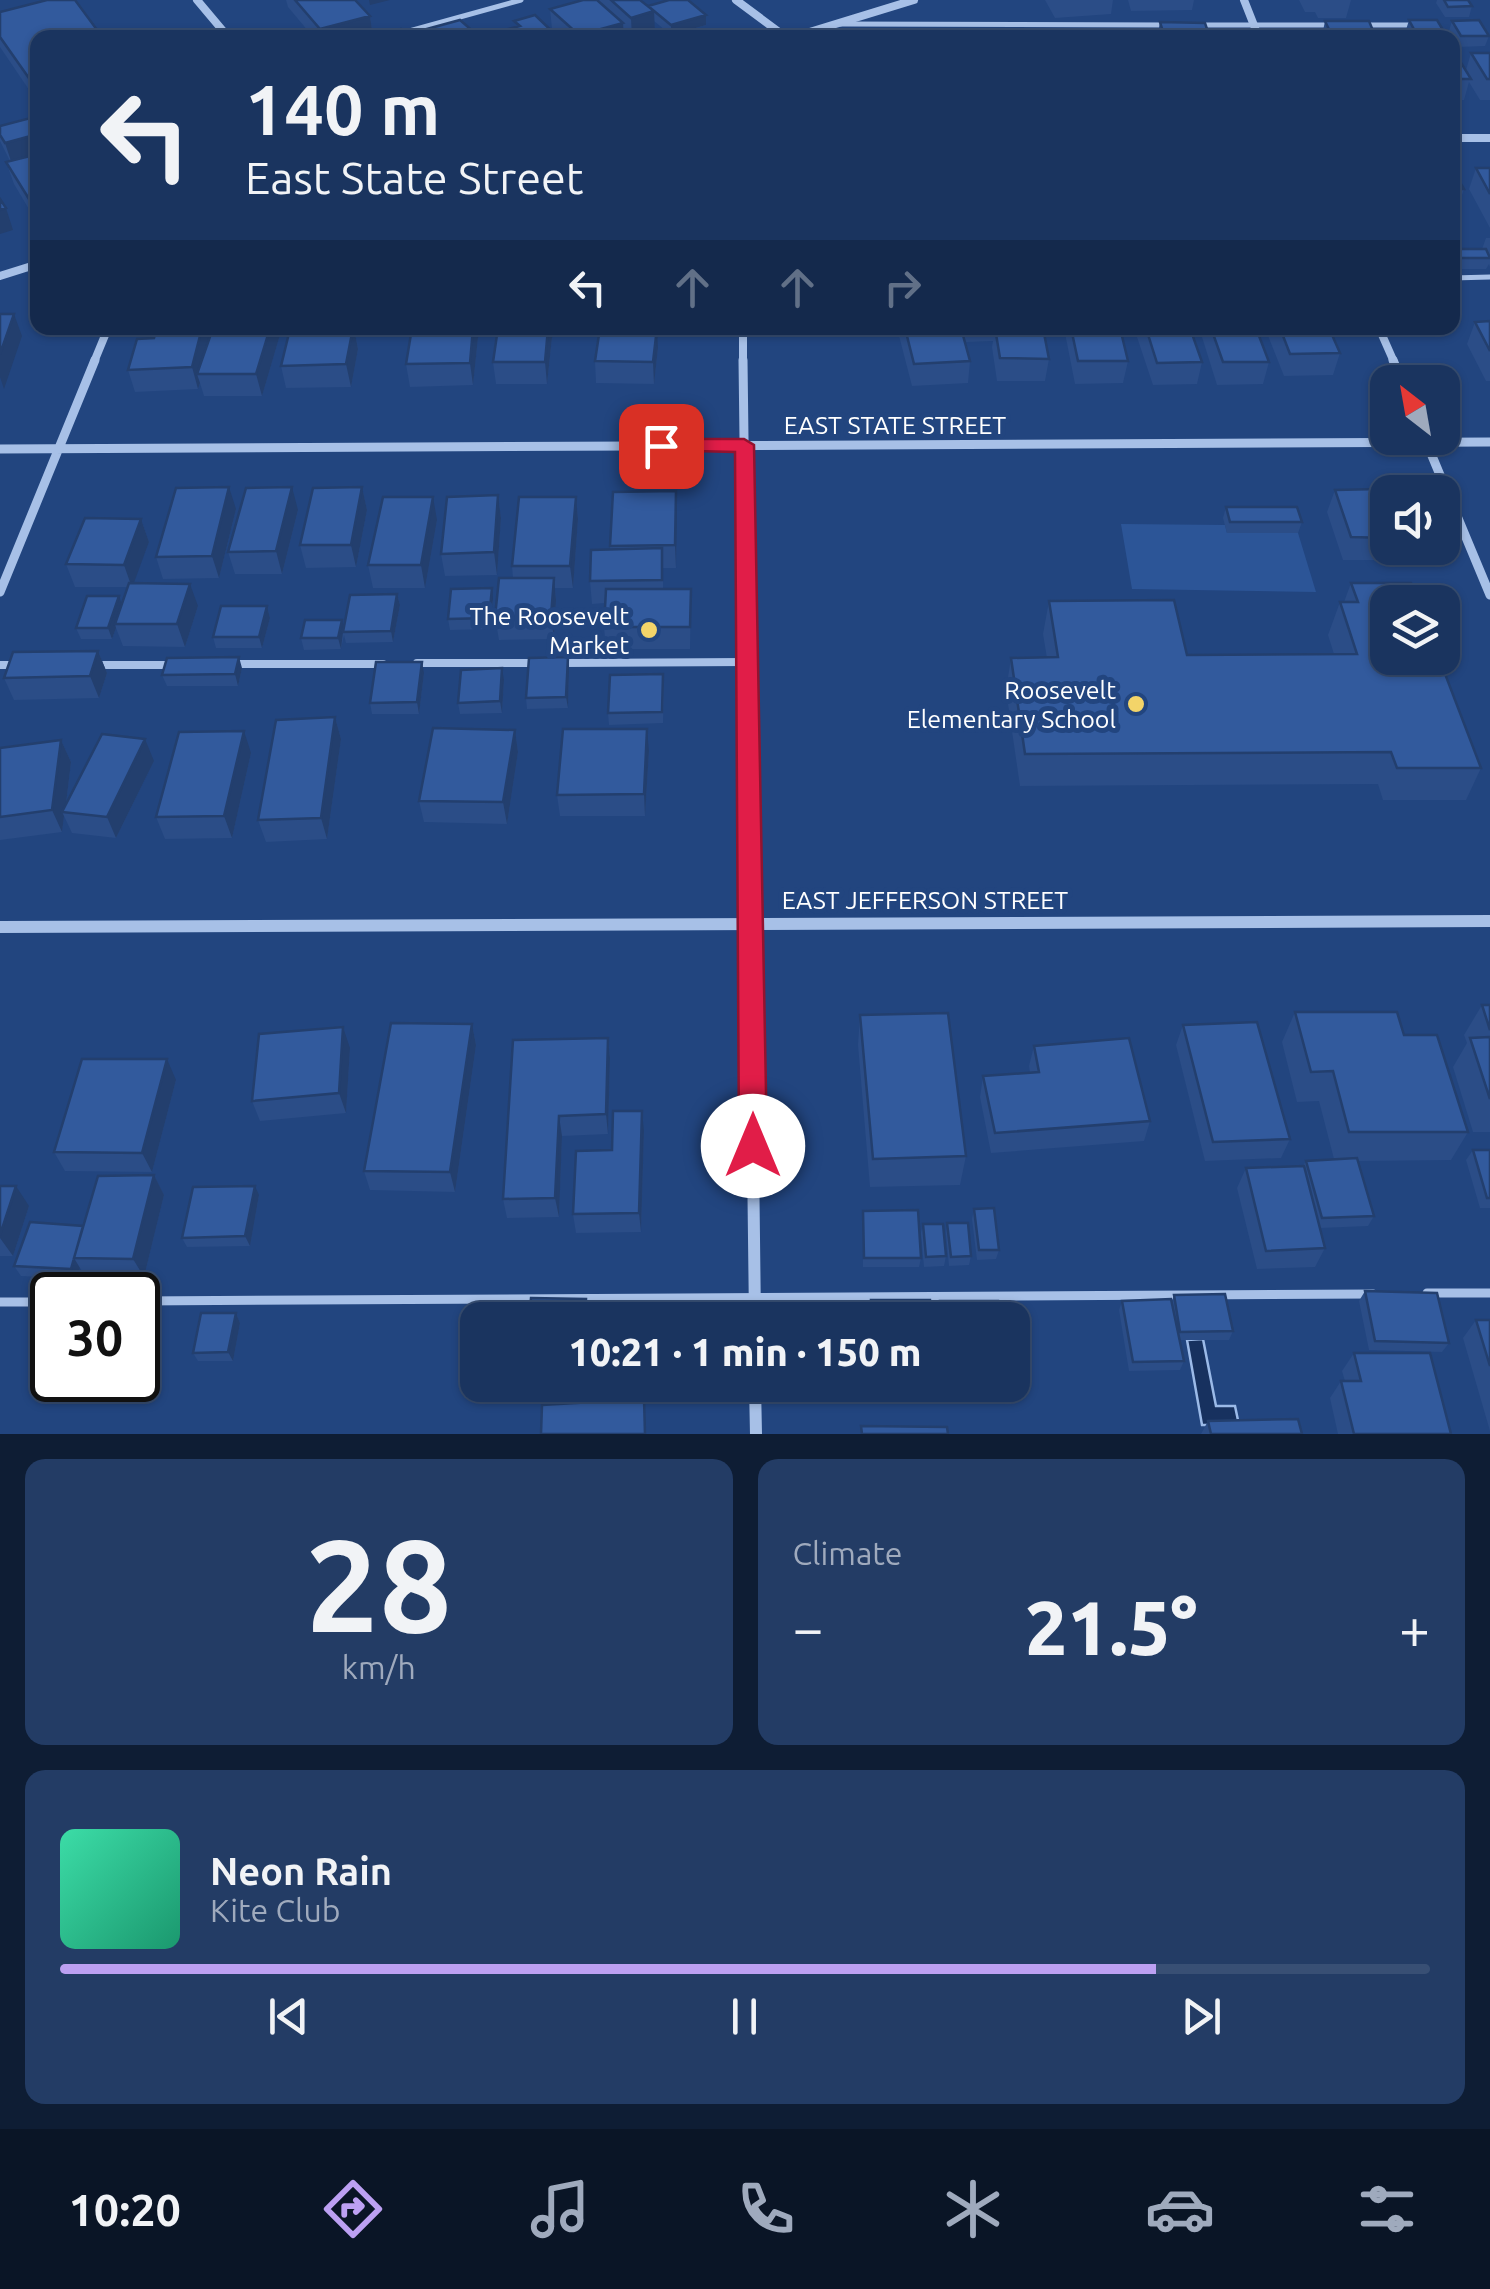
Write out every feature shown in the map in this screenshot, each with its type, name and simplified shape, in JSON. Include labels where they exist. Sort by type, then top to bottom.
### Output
[{"type":"street","points":[[197,0],[222,30]]},
{"type":"street","points":[[736,0],[778,30]]},
{"type":"street","points":[[815,30],[914,0]]},
{"type":"street","points":[[1244,0],[1256,30]]},
{"type":"street","points":[[1460,138],[1490,138]]},
{"type":"street","points":[[0,276],[30,267]]},
{"type":"street","points":[[0,592],[105,335]]},
{"type":"street","points":[[743,335],[754,1302]]},
{"type":"street","points":[[1382,335],[1395,365]]},
{"type":"street","name":"EAST STATE STREET","points":[[0,449],[1370,440]]},
{"type":"street","name":"EAST STATE STREET","points":[[1460,441],[1490,442]]},
{"type":"street","points":[[1432,455],[1490,595]]},
{"type":"street","name":"EAST JEFFERSON STREET","points":[[0,927],[1490,921]]},
{"type":"street","points":[[756,1402],[756,1434]]},
{"type":"lane","points":[[413,30],[522,0]]},
{"type":"lane","points":[[835,24],[1174,25]]},
{"type":"lane","points":[[1194,25],[1333,25]]},
{"type":"lane","points":[[1352,25],[1431,25]]},
{"type":"lane","points":[[1460,278],[1490,278]]},
{"type":"lane","points":[[219,664],[747,662]]},
{"type":"lane","points":[[80,665],[179,664]]},
{"type":"lane","points":[[0,666],[21,665]]},
{"type":"lane","points":[[1410,1294],[1490,1293]]},
{"type":"lane","points":[[160,1301],[1390,1294]]},
{"type":"lane","points":[[0,1302],[30,1302]]},
{"type":"shaded area","points":[[1121,524],[1225,525],[1227,533],[1298,533],[1316,592],[1132,589]]},
{"type":"shaded area","points":[[1203,1339],[1216,1406],[1235,1406],[1239,1425],[1202,1425],[1187,1340]]},
{"type":"building","points":[[47,0],[75,0],[97,30],[30,30],[30,80],[0,37],[0,12]]},
{"type":"building","points":[[295,0],[355,0],[370,16],[320,29]]},
{"type":"building","points":[[597,0],[623,23],[597,30],[573,30],[550,9]]},
{"type":"building","points":[[611,0],[640,0],[654,11],[631,18]]},
{"type":"building","points":[[688,0],[706,15],[671,25],[648,6]]},
{"type":"building","points":[[1444,0],[1468,0],[1472,6],[1448,7]]},
{"type":"building","points":[[535,15],[551,30],[505,30],[520,26],[514,21]]},
{"type":"building","points":[[460,20],[472,30],[428,30]]},
{"type":"building","points":[[1409,20],[1437,20],[1443,30],[1414,30]]},
{"type":"building","points":[[1479,20],[1489,36],[1461,36],[1452,21]]},
{"type":"building","points":[[1325,21],[1369,21],[1373,30],[1329,30]]},
{"type":"building","points":[[1160,22],[1205,23],[1207,30],[1162,30]]},
{"type":"building","points":[[1471,53],[1490,53],[1490,79],[1487,79]]},
{"type":"building","points":[[1460,61],[1471,79],[1460,79]]},
{"type":"building","points":[[30,118],[30,136],[5,143],[0,126]]},
{"type":"building","points":[[30,156],[30,199],[29,199],[6,162]]},
{"type":"building","points":[[1476,168],[1490,168],[1490,194]]},
{"type":"building","points":[[1460,249],[1486,249],[1490,258],[1460,258]]},
{"type":"building","points":[[0,314],[14,314],[0,354]]},
{"type":"building","points":[[1490,321],[1490,351],[1475,322]]},
{"type":"building","points":[[200,335],[192,367],[128,370],[137,339]]},
{"type":"building","points":[[211,335],[268,335],[256,374],[197,374]]},
{"type":"building","points":[[289,335],[352,335],[346,364],[281,366]]},
{"type":"building","points":[[411,335],[472,335],[470,363],[406,364]]},
{"type":"building","points":[[497,335],[547,335],[545,362],[493,362]]},
{"type":"building","points":[[599,335],[656,335],[653,362],[595,361]]},
{"type":"building","points":[[907,335],[963,335],[970,361],[914,364]]},
{"type":"building","points":[[996,335],[1044,335],[1049,359],[1000,358]]},
{"type":"building","points":[[1072,335],[1122,335],[1128,361],[1078,361]]},
{"type":"building","points":[[1148,335],[1192,335],[1202,362],[1157,363]]},
{"type":"building","points":[[1213,335],[1259,335],[1269,362],[1223,362]]},
{"type":"building","points":[[1283,335],[1332,335],[1340,353],[1290,354]]},
{"type":"building","points":[[229,487],[212,556],[156,557],[176,488]]},
{"type":"building","points":[[292,487],[276,551],[228,552],[246,488]]},
{"type":"building","points":[[362,487],[351,545],[300,545],[313,488]]},
{"type":"building","points":[[1370,489],[1370,538],[1351,537],[1335,490]]},
{"type":"building","points":[[676,491],[675,545],[610,546],[613,492]]},
{"type":"building","points":[[498,495],[494,552],[441,554],[447,497]]},
{"type":"building","points":[[383,497],[433,497],[421,565],[368,565]]},
{"type":"building","points":[[519,497],[576,497],[570,566],[512,566]]},
{"type":"building","points":[[1226,507],[1297,507],[1302,522],[1230,522]]},
{"type":"building","points":[[85,518],[141,519],[124,565],[66,564]]},
{"type":"building","points":[[662,548],[662,580],[590,581],[591,550]]},
{"type":"building","points":[[499,578],[554,578],[551,616],[495,617]]},
{"type":"building","points":[[129,583],[190,584],[177,624],[115,624]]},
{"type":"building","points":[[1351,583],[1411,583],[1370,585],[1370,675],[1445,675],[1481,768],[1397,768],[1391,752],[1025,754],[1011,658],[1058,657],[1049,601],[1174,600],[1187,655],[1357,654],[1340,602],[1358,602]]},
{"type":"building","points":[[492,588],[489,618],[448,619],[451,589]]},
{"type":"building","points":[[606,589],[691,589],[690,627],[604,627]]},
{"type":"building","points":[[397,594],[391,631],[343,632],[350,595]]},
{"type":"building","points":[[87,596],[119,596],[108,628],[76,628]]},
{"type":"building","points":[[221,606],[267,606],[259,637],[213,637]]},
{"type":"building","points":[[305,620],[342,620],[338,638],[301,638]]},
{"type":"building","points":[[98,651],[90,676],[4,678],[13,652]]},
{"type":"building","points":[[239,657],[235,674],[162,675],[167,658]]},
{"type":"building","points":[[568,657],[566,697],[526,698],[529,658]]},
{"type":"building","points":[[376,662],[422,662],[417,702],[370,703]]},
{"type":"building","points":[[502,668],[500,701],[458,703],[461,670]]},
{"type":"building","points":[[663,674],[662,712],[608,713],[610,675]]},
{"type":"building","points":[[335,717],[321,818],[258,820],[276,720]]},
{"type":"building","points":[[433,728],[515,730],[503,802],[419,801]]},
{"type":"building","points":[[563,729],[647,729],[644,794],[557,795]]},
{"type":"building","points":[[244,731],[224,816],[156,817],[179,732]]},
{"type":"building","points":[[102,734],[145,739],[107,817],[62,812]]},
{"type":"building","points":[[61,740],[52,810],[0,817],[0,748]]},
{"type":"building","points":[[1482,1005],[1490,1005],[1490,1030]]},
{"type":"building","points":[[1295,1012],[1397,1012],[1404,1035],[1437,1035],[1468,1132],[1349,1132],[1333,1071],[1311,1072]]},
{"type":"building","points":[[948,1013],[966,1156],[873,1159],[860,1015]]},
{"type":"building","points":[[1257,1022],[1290,1139],[1213,1142],[1183,1025]]},
{"type":"building","points":[[391,1023],[472,1024],[450,1172],[364,1171]]},
{"type":"building","points":[[343,1027],[339,1093],[252,1101],[259,1034]]},
{"type":"building","points":[[1490,1037],[1490,1099],[1470,1038]]},
{"type":"building","points":[[608,1038],[606,1114],[559,1116],[555,1198],[503,1199],[513,1040]]},
{"type":"building","points":[[1129,1038],[1150,1121],[995,1133],[983,1076],[1039,1072],[1034,1046]]},
{"type":"building","points":[[82,1059],[167,1059],[142,1153],[54,1152]]},
{"type":"building","points":[[613,1111],[642,1111],[639,1213],[573,1214],[576,1151],[612,1150]]},
{"type":"building","points":[[1473,1150],[1490,1150],[1490,1198],[1487,1198]]},
{"type":"building","points":[[1357,1158],[1374,1216],[1322,1218],[1306,1161]]},
{"type":"building","points":[[1304,1166],[1325,1248],[1266,1251],[1246,1168]]},
{"type":"building","points":[[154,1175],[133,1259],[74,1258],[98,1176]]},
{"type":"building","points":[[0,1186],[16,1186],[0,1235]]},
{"type":"building","points":[[255,1186],[245,1236],[182,1238],[193,1187]]},
{"type":"building","points":[[994,1208],[999,1250],[979,1250],[974,1209]]},
{"type":"building","points":[[918,1210],[921,1258],[864,1258],[863,1211]]},
{"type":"building","points":[[30,1222],[83,1226],[71,1269],[14,1266]]},
{"type":"building","points":[[947,1223],[968,1223],[971,1256],[951,1257]]},
{"type":"building","points":[[923,1224],[943,1224],[946,1256],[926,1257]]},
{"type":"building","points":[[1365,1291],[1437,1293],[1449,1343],[1375,1341]]},
{"type":"building","points":[[1225,1294],[1233,1331],[1180,1332],[1174,1295]]},
{"type":"building","points":[[531,1298],[586,1299],[586,1302],[531,1302]]},
{"type":"building","points":[[1171,1299],[1184,1361],[1133,1362],[1122,1301]]},
{"type":"building","points":[[871,1300],[930,1302],[871,1302]]},
{"type":"building","points":[[201,1313],[236,1313],[228,1352],[193,1353]]},
{"type":"building","points":[[1476,1320],[1490,1320],[1490,1366]]},
{"type":"building","points":[[1354,1353],[1430,1353],[1451,1434],[1354,1434],[1341,1381],[1361,1381]]},
{"type":"building","points":[[644,1402],[645,1434],[541,1434],[542,1405]]},
{"type":"building","points":[[1298,1419],[1302,1434],[1211,1434],[1208,1421]]},
{"type":"building","points":[[861,1426],[947,1427],[948,1434],[862,1434]]},
{"type":"place","name":"The Roosevelt Market","points":[[649,630]]},
{"type":"place","name":"Roosevelt Elementary School","points":[[1136,704]]},
{"type":"route","points":[[661,446],[744,445],[753,1146]]}]
